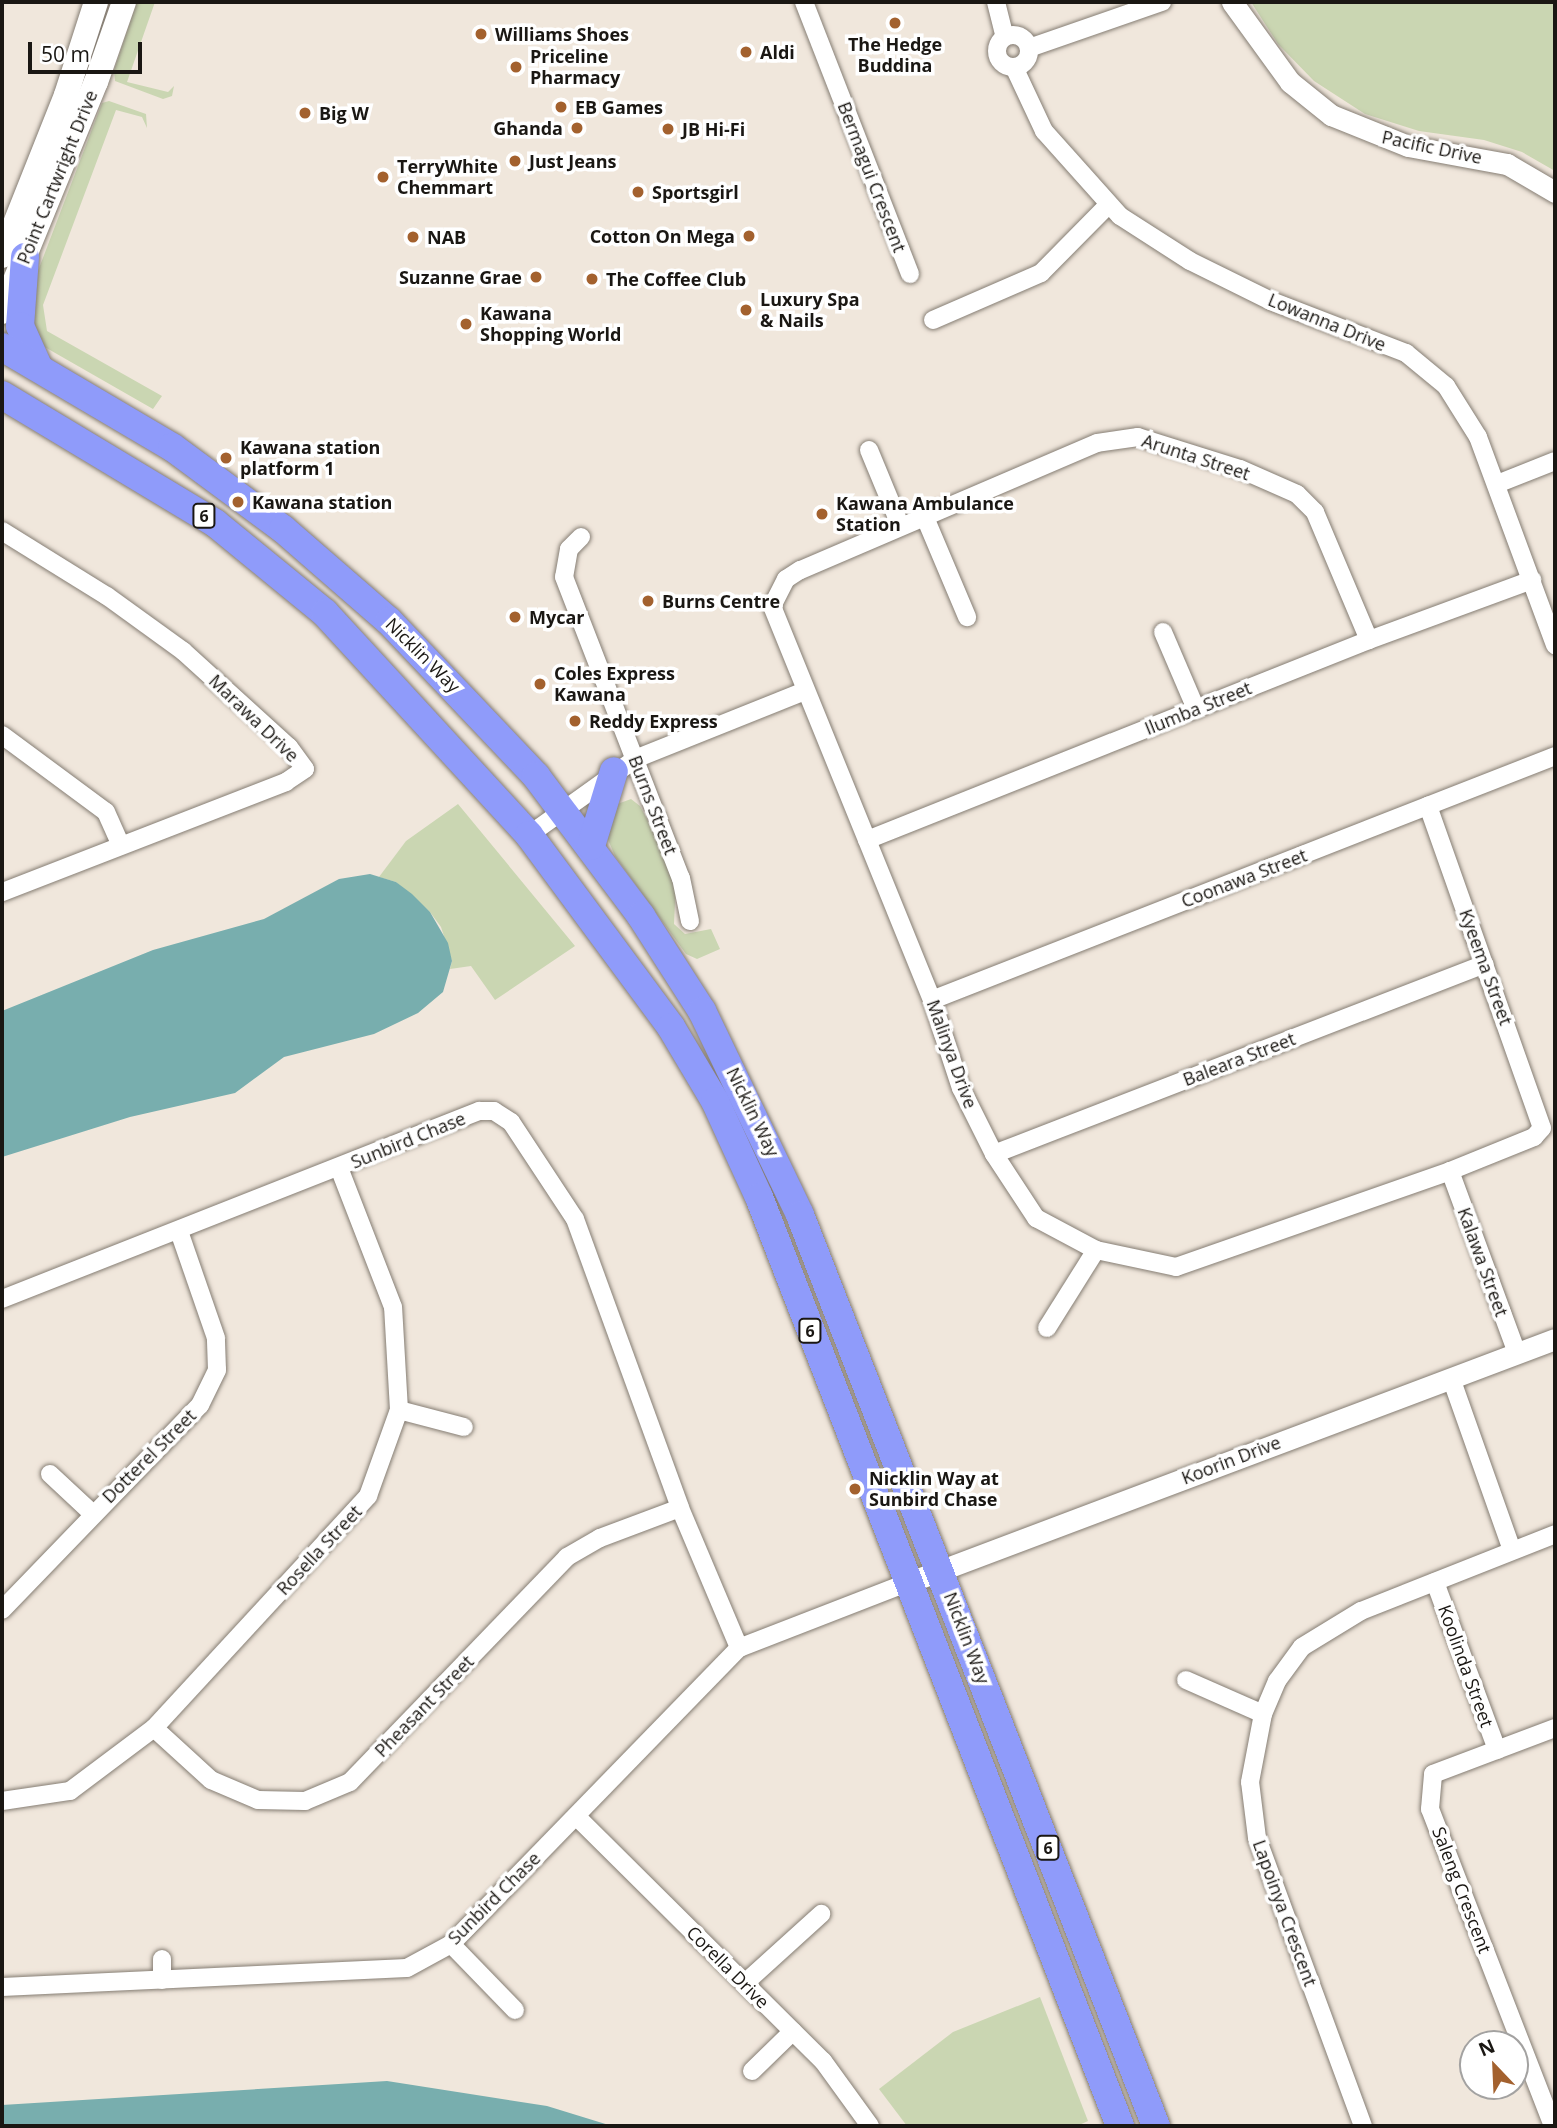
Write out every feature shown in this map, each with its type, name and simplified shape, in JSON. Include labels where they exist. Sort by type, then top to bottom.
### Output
[{"type":"highway","points":[[13,256],[20,326],[38,366]]},
{"type":"highway","name":"Nicklin Way","points":[[2,348],[38,366],[172,447],[283,529],[363,596],[494,727],[562,810],[591,846],[702,1011],[750,1104],[800,1215],[1156,2126]]},
{"type":"highway","name":"Nicklin Way","points":[[2,395],[196,510],[271,566],[352,640],[529,835],[671,1027],[715,1101],[759,1197],[1120,2126]]},
{"type":"highway","points":[[591,846],[624,765]]},
{"type":"main road","name":"Point Cartwright Drive","points":[[2,312],[13,256],[96,2]]},
{"type":"main road","name":"Point Cartwright Drive","points":[[13,256],[124,2]]},
{"type":"street","name":"Bermagui Crescent","points":[[804,2],[909,274]]},
{"type":"street","points":[[996,2],[1005,37],[998,55],[1014,67],[1025,61],[1029,48]]},
{"type":"street","points":[[1029,48],[1162,2]]},
{"type":"street","name":"Pacific Drive","points":[[1232,2],[1290,82],[1331,115],[1408,146],[1507,164],[1555,192]]},
{"type":"street","points":[[1005,37],[1020,37],[1029,48]]},
{"type":"street","name":"Lowanna Drive","points":[[1014,67],[1044,131],[1107,206],[1190,261],[1271,301],[1406,353],[1446,386],[1466,413],[1497,484],[1555,645]]},
{"type":"street","points":[[933,320],[1041,273],[1107,206]]},
{"type":"street","name":"Arunta Street","points":[[805,691],[775,624],[772,606],[786,579],[800,570],[900,525],[1097,443],[1138,437],[1168,444],[1297,494],[1315,512],[1369,640]]},
{"type":"street","points":[[869,450],[900,525]]},
{"type":"street","points":[[1497,484],[1555,461]]},
{"type":"street","points":[[924,515],[967,617]]},
{"type":"street","name":"Marawa Drive","points":[[2,531],[107,596],[183,651],[289,747],[305,769],[286,782],[2,892]]},
{"type":"street","name":"Burns Street","points":[[580,537],[569,549],[564,577],[624,765],[681,878],[690,921]]},
{"type":"street","name":"Ilumba Street","points":[[867,840],[1369,640],[1532,580]]},
{"type":"street","points":[[1164,632],[1196,709]]},
{"type":"street","points":[[529,835],[624,765],[805,691]]},
{"type":"street","name":"Malinya Drive","points":[[805,691],[932,1000],[961,1088],[994,1154],[1036,1218],[1096,1250],[1175,1267],[1450,1171],[1534,1137],[1542,1128]]},
{"type":"street","points":[[2,736],[106,812],[121,845]]},
{"type":"street","name":"Coonawa Street","points":[[932,1000],[1555,756]]},
{"type":"street","name":"Kyeema Street","points":[[1428,806],[1542,1128]]},
{"type":"street","name":"Baleara Street","points":[[994,1154],[1485,964]]},
{"type":"street","name":"Sunbird Chase","points":[[2,1299],[479,1111],[494,1111],[511,1122],[575,1219],[680,1508],[739,1648]]},
{"type":"street","name":"Rosella Street","points":[[2,1801],[70,1791],[154,1728],[368,1496],[399,1410],[393,1307],[339,1168]]},
{"type":"street","name":"Kalawa Street","points":[[1450,1171],[1517,1353]]},
{"type":"street","name":"Dotterel Street","points":[[2,1609],[92,1513],[200,1405],[217,1370],[216,1338],[179,1231]]},
{"type":"street","points":[[1047,1328],[1096,1250]]},
{"type":"street","name":"Koorin Drive","points":[[907,1583],[1555,1339]]},
{"type":"street","points":[[1451,1378],[1512,1550]]},
{"type":"street","points":[[399,1410],[464,1427]]},
{"type":"street","points":[[50,1474],[92,1513]]},
{"type":"street","name":"Pheasant Street","points":[[154,1728],[211,1780],[258,1800],[305,1801],[350,1782],[568,1557],[600,1538],[680,1508]]},
{"type":"street","name":"Lapoinya Crescent","points":[[1363,2126],[1257,1838],[1250,1782],[1263,1714],[1276,1681],[1302,1647],[1361,1611],[1555,1534]]},
{"type":"street","name":"Koolinda Street","points":[[1435,1581],[1497,1750]]},
{"type":"street","name":"Sunbird Chase","points":[[2,1987],[407,1968],[451,1944],[739,1648],[907,1583]]},
{"type":"street","points":[[1186,1680],[1263,1714]]},
{"type":"street","name":"Saleng Crescent","points":[[1553,2126],[1430,1809],[1433,1774],[1555,1728]]},
{"type":"street","name":"Corella Drive","points":[[576,1816],[823,2061],[870,2126]]},
{"type":"street","points":[[745,1983],[821,1914]]},
{"type":"street","points":[[451,1944],[515,2010]]},
{"type":"street","points":[[162,1959],[162,1980]]},
{"type":"street","points":[[752,2071],[793,2031]]},
{"type":"green space","points":[[137,2],[155,2],[127,82],[168,92],[174,86],[172,96],[163,99],[115,81],[114,70]]},
{"type":"green space","points":[[1251,2],[1555,2],[1555,171],[1522,152],[1484,140],[1419,131],[1365,114],[1314,81],[1278,44]]},
{"type":"green space","points":[[109,101],[146,114],[147,128],[142,117],[116,110],[43,305],[47,331],[162,396],[153,409],[36,342],[29,323],[33,284],[102,103]]},
{"type":"green space","points":[[631,799],[640,806],[670,863],[676,881],[674,924],[685,934],[711,929],[720,949],[697,959],[686,954],[615,856],[606,835],[612,806]]},
{"type":"green space","points":[[458,804],[575,946],[495,1000],[471,966],[450,969],[452,961],[441,927],[430,912],[396,882],[379,877],[406,841]]},
{"type":"green space","points":[[1040,1997],[1088,2121],[1077,2126],[907,2126],[879,2089],[953,2032]]},
{"type":"water","points":[[370,874],[396,882],[412,894],[430,912],[448,943],[452,961],[443,992],[418,1013],[374,1034],[284,1057],[235,1093],[130,1117],[2,1157],[2,1011],[153,950],[264,919],[339,879]]},
{"type":"water","points":[[387,2081],[547,2106],[612,2126],[2,2126],[2,2105]]},
{"type":"place","name":"The Hedge Buddina","points":[[895,23]]},
{"type":"place","name":"Williams Shoes","points":[[481,34]]},
{"type":"place","name":"Aldi","points":[[746,52]]},
{"type":"place","name":"Priceline Pharmacy","points":[[516,67]]},
{"type":"place","name":"EB Games","points":[[561,107]]},
{"type":"place","name":"Big W","points":[[305,113]]},
{"type":"place","name":"Ghanda","points":[[577,128]]},
{"type":"place","name":"JB Hi-Fi","points":[[668,129]]},
{"type":"place","name":"Just Jeans","points":[[515,161]]},
{"type":"place","name":"TerryWhite Chemmart","points":[[383,177]]},
{"type":"place","name":"Sportsgirl","points":[[638,192]]},
{"type":"place","name":"Cotton On Mega","points":[[749,236]]},
{"type":"place","name":"NAB","points":[[413,237]]},
{"type":"place","name":"Suzanne Grae","points":[[536,277]]},
{"type":"place","name":"The Coffee Club","points":[[592,279]]},
{"type":"place","name":"Luxury Spa & Nails","points":[[746,310]]},
{"type":"place","name":"Kawana Shopping World","points":[[466,324]]},
{"type":"place","name":"Kawana station platform 1","points":[[226,458]]},
{"type":"place","name":"Kawana station","points":[[238,502]]},
{"type":"place","name":"Kawana Ambulance Station","points":[[822,514]]},
{"type":"place","name":"Burns Centre","points":[[648,601]]},
{"type":"place","name":"Mycar","points":[[515,617]]},
{"type":"place","name":"Coles Express Kawana","points":[[540,684]]},
{"type":"place","name":"Reddy Express","points":[[575,721]]},
{"type":"place","name":"Nicklin Way at Sunbird Chase","points":[[855,1489]]}]
